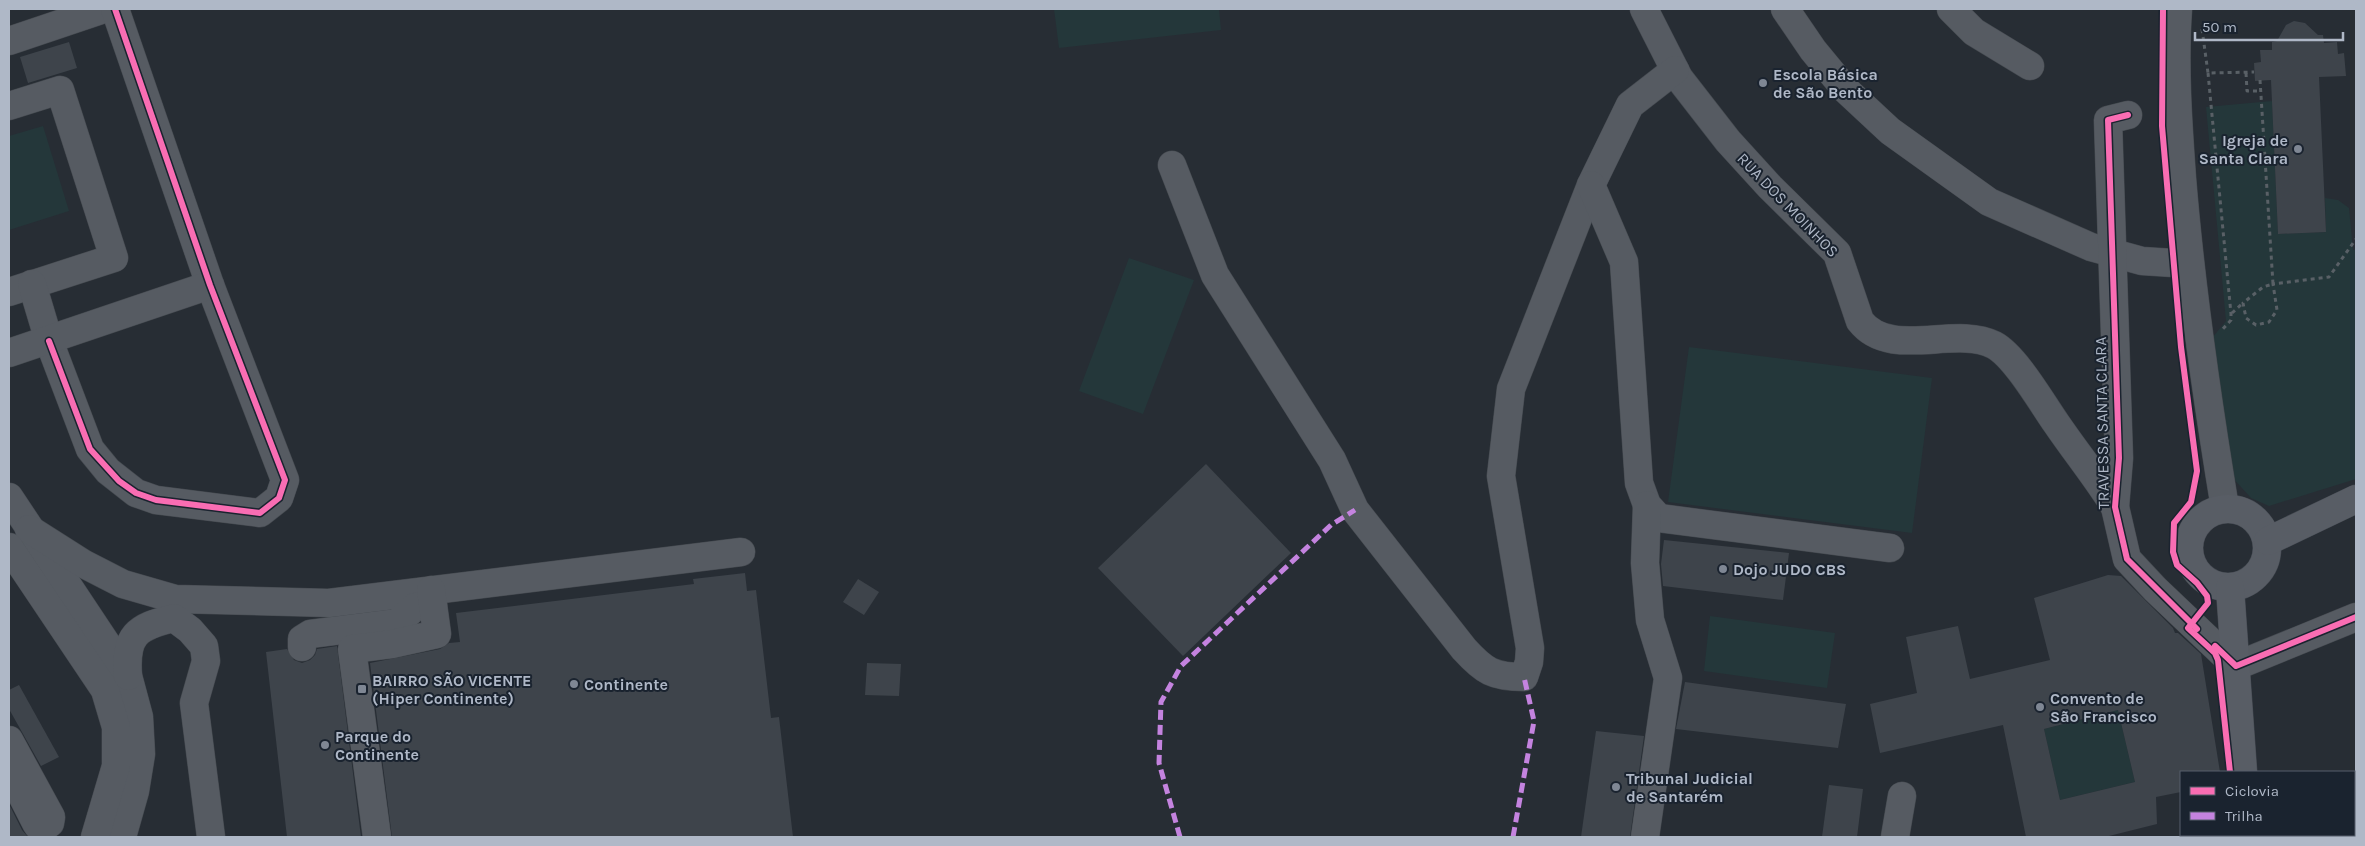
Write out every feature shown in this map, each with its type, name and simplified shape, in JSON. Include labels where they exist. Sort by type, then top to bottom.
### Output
[{"type":"main road","points":[[2268,541],[2356,499]]},
{"type":"main road","points":[[2225,508],[2237,509],[2257,520],[2268,541],[2268,554],[2263,567],[2255,578],[2243,585],[2230,588],[2216,586],[2204,580],[2192,564],[2189,544],[2192,530],[2201,519],[2212,512],[2225,508]]},
{"type":"main road","points":[[2230,588],[2243,771]]},
{"type":"street","points":[[9,42],[104,9]]},
{"type":"street","points":[[9,106],[60,90],[114,258],[20,288],[49,340],[90,449],[108,471],[136,493],[175,504],[260,513],[279,498],[285,480],[210,285],[115,9]]},
{"type":"street","name":"RUA DOS MOINHOS","points":[[1644,9],[1679,78],[1728,141],[1770,187],[1837,253],[1860,322],[1865,329],[1889,338],[1910,341],[1966,338],[1984,341],[1997,347],[2029,384],[2115,507]]},
{"type":"street","points":[[1951,9],[1974,32],[2030,66]]},
{"type":"street","points":[[2178,9],[2176,40],[2178,117],[2189,264],[2225,508]]},
{"type":"street","points":[[1794,12],[1814,50],[1846,90],[1890,131],[1989,202],[2091,247],[2142,262],[2189,264]]},
{"type":"street","points":[[1172,165],[1215,275],[1332,460],[1356,510],[1480,667],[1503,677],[1524,677],[1529,662],[1530,648],[1500,476],[1511,389],[1591,185],[1630,105],[1675,70]]},
{"type":"street","name":"TRAVESSA SANTA CLARA","points":[[2128,116],[2108,120],[2119,458],[2115,507],[2127,559],[2236,666]]},
{"type":"street","points":[[1591,185],[1624,262],[1639,483],[1647,505],[1644,563],[1650,620],[1668,678],[1645,837]]},
{"type":"street","points":[[9,353],[210,285]]},
{"type":"street","points":[[9,497],[128,676]]},
{"type":"street","points":[[1647,505],[1660,518],[1890,548]]},
{"type":"street","points":[[29,529],[84,564],[123,584],[174,599],[329,603],[432,597],[741,552]]},
{"type":"street","points":[[9,547],[105,690],[116,727],[116,766],[95,837]]},
{"type":"street","points":[[302,647],[302,639],[310,634],[397,623],[415,607],[432,597]]},
{"type":"street","points":[[377,837],[352,649],[392,644],[437,634],[432,597]]},
{"type":"street","points":[[122,837],[135,790],[141,754],[139,717],[128,676],[126,653],[135,635],[150,624],[174,599]]},
{"type":"street","points":[[307,602],[307,612],[318,620],[403,608]]},
{"type":"street","points":[[2236,666],[2356,617]]},
{"type":"street","points":[[150,624],[174,618],[190,630],[204,646],[206,660],[194,704],[212,837]]},
{"type":"street","points":[[9,740],[51,817],[50,823],[46,826],[38,826],[36,823],[9,770]]},
{"type":"street","points":[[1895,837],[1902,796]]},
{"type":"path","points":[[2202,27],[2231,314],[2263,287],[2329,277],[2356,239]]},
{"type":"path","points":[[2208,73],[2254,72]]},
{"type":"path","points":[[2246,73],[2247,91],[2261,91]]},
{"type":"path","points":[[2243,303],[2246,318],[2252,324],[2262,325],[2269,322],[2277,310],[2273,284],[2260,80]]},
{"type":"shaded area","points":[[1054,9],[1219,9],[1221,30],[1059,48]]},
{"type":"shaded area","points":[[2272,101],[2278,234],[2326,232],[2325,198],[2338,200],[2349,208],[2353,250],[2356,249],[2356,479],[2269,506],[2251,498],[2232,477],[2213,337],[2226,321],[2206,107]]},
{"type":"shaded area","points":[[43,126],[69,211],[9,230],[9,136]]},
{"type":"shaded area","points":[[1129,258],[1194,280],[1143,414],[1079,391]]},
{"type":"shaded area","points":[[1689,347],[1932,378],[1912,533],[1668,502]]},
{"type":"shaded area","points":[[1710,616],[1835,633],[1827,688],[1704,671]]},
{"type":"shaded area","points":[[2118,710],[2135,782],[2060,800],[2044,729]]},
{"type":"building","name":"Igreja de Santa Clara","points":[[2294,21],[2305,23],[2318,35],[2323,35],[2324,43],[2337,42],[2338,54],[2344,53],[2346,76],[2319,77],[2326,232],[2278,234],[2271,80],[2255,81],[2254,63],[2261,62],[2260,50],[2272,50],[2272,42],[2277,41],[2286,25]]},
{"type":"building","points":[[69,42],[77,68],[28,83],[20,57]]},
{"type":"building","points":[[1206,464],[1291,553],[1183,656],[1098,568]]},
{"type":"building","name":"Dojo JUDO CBS","points":[[1664,540],[1789,553],[1783,600],[1663,586],[1661,564]]},
{"type":"building","name":"Continente","points":[[745,573],[747,591],[756,590],[771,718],[779,717],[793,837],[392,837],[370,663],[440,649],[449,643],[460,642],[456,613],[694,584],[693,579]]},
{"type":"building","name":"Convento de São Francisco","points":[[2108,575],[2121,576],[2173,628],[2175,633],[2178,633],[2201,654],[2220,771],[2180,771],[2180,792],[2156,797],[2157,824],[2105,837],[2026,837],[2003,725],[1880,753],[1870,704],[1917,693],[1906,637],[1958,626],[1970,679],[2050,660],[2034,598]],"holes":[[[2118,710],[2135,782],[2060,800],[2044,729]]]},
{"type":"building","points":[[858,579],[879,592],[864,615],[843,602]]},
{"type":"building","name":"Parque do Continente","points":[[337,646],[361,837],[287,837],[266,652],[287,649],[294,660],[302,663],[310,660],[315,655],[317,649]]},
{"type":"building","points":[[867,663],[901,664],[899,696],[865,695]]},
{"type":"building","points":[[1685,682],[1846,704],[1838,748],[1676,729]]},
{"type":"building","points":[[19,685],[59,757],[41,766],[9,709],[9,690]]},
{"type":"building","name":"Tribunal Judicial de Santarém","points":[[1596,731],[1644,736],[1630,837],[1581,837]]},
{"type":"building","points":[[1829,785],[1863,789],[1857,837],[1822,837]]},
{"type":"building","points":[[9,804],[22,830],[28,837],[9,837]]},
{"type":"marked path","points":[[1180,837],[1159,763],[1161,702],[1181,666],[1331,525],[1355,510]]},
{"type":"marked path","points":[[1513,837],[1534,721],[1524,677]]},
{"type":"cycle path","points":[[49,341],[90,449],[119,481],[136,493],[156,500],[260,513],[279,498],[285,480],[210,285],[115,9]]},
{"type":"cycle path","points":[[2163,9],[2162,126],[2181,347],[2197,471],[2191,502],[2174,523],[2173,552],[2177,565],[2197,583],[2207,596],[2208,603],[2188,628],[2215,653],[2218,660],[2230,771]]},
{"type":"cycle path","points":[[2128,115],[2108,120],[2119,458],[2115,507],[2127,559],[2197,629]]},
{"type":"cycle path","points":[[2215,646],[2236,666],[2356,617]]},
{"type":"place","name":"Escola Básica de São Bento","points":[[1763,83]]},
{"type":"place","name":"Igreja de Santa Clara","points":[[2298,149]]},
{"type":"place","name":"Dojo JUDO CBS","points":[[1723,569]]},
{"type":"place","name":"Continente","points":[[574,684]]},
{"type":"place","name":"BAIRRO SÃO VICENTE (Hiper Continente)","points":[[362,689]]},
{"type":"place","name":"Convento de São Francisco","points":[[2040,707]]},
{"type":"place","name":"Parque do Continente","points":[[325,745]]},
{"type":"place","name":"Tribunal Judicial de Santarém","points":[[1616,787]]}]
